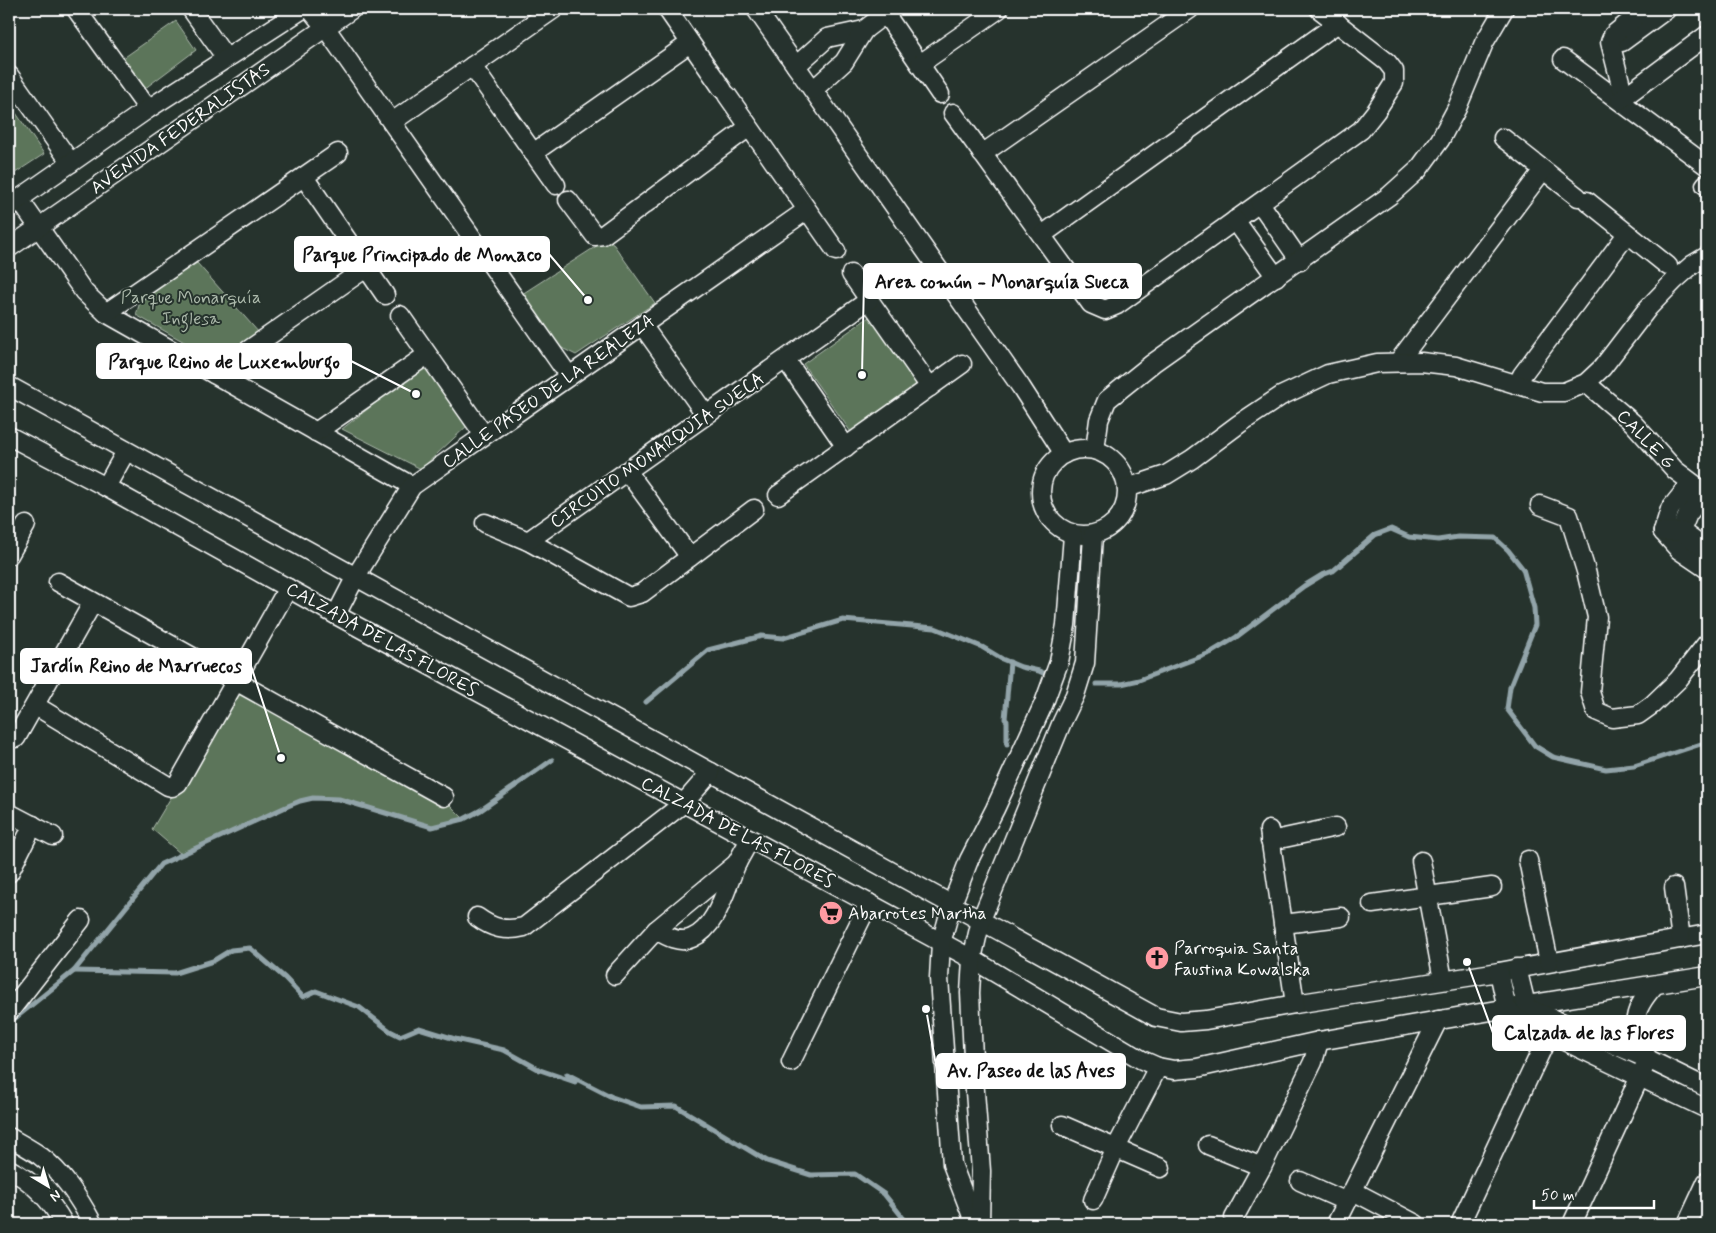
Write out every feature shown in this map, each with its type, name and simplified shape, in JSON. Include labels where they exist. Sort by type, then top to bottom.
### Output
[{"type":"street","points":[[76,9],[148,109]]},
{"type":"street","points":[[191,9],[226,58]]},
{"type":"street","name":"AVENIDA FEDERALISTAS","points":[[14,202],[148,109],[303,9]]},
{"type":"street","points":[[310,9],[325,27],[570,376]]},
{"type":"street","name":"AVENIDA FEDERALISTAS","points":[[9,248],[352,9]]},
{"type":"street","points":[[392,122],[554,9]]},
{"type":"street","points":[[667,9],[836,251]]},
{"type":"street","points":[[756,9],[1021,387],[1064,454]]},
{"type":"street","points":[[920,64],[999,9]]},
{"type":"street","points":[[982,154],[1190,9]]},
{"type":"street","points":[[953,113],[1091,304],[1105,310],[1117,305],[1360,130],[1376,111],[1394,82],[1394,71],[1387,62],[1319,9]]},
{"type":"street","points":[[1095,450],[1100,420],[1107,400],[1153,363],[1300,261],[1389,196],[1418,170],[1440,140],[1457,108],[1484,43],[1504,9]]},
{"type":"street","points":[[1622,99],[1612,50],[1658,10]]},
{"type":"street","points":[[813,90],[844,62],[864,30],[884,11],[940,94]]},
{"type":"street","points":[[1042,235],[1338,24]]},
{"type":"street","points":[[796,66],[827,38],[864,30]]},
{"type":"street","points":[[1622,99],[1707,34]]},
{"type":"street","points":[[533,153],[690,43]]},
{"type":"street","points":[[1563,60],[1622,99],[1707,166]]},
{"type":"street","points":[[472,66],[556,186]]},
{"type":"street","points":[[9,75],[71,163]]},
{"type":"street","points":[[568,200],[595,236],[603,235],[749,127]]},
{"type":"street","points":[[1503,138],[1668,266]]},
{"type":"street","points":[[106,313],[338,153]]},
{"type":"street","points":[[1398,362],[1543,170]]},
{"type":"street","points":[[304,177],[385,295]]},
{"type":"street","points":[[14,202],[39,227],[84,292],[106,313],[412,486]]},
{"type":"street","points":[[1260,203],[1300,261]]},
{"type":"street","name":"CALLE PASEO DE LA REALEZA","points":[[336,615],[356,576],[412,486],[807,210]]},
{"type":"street","points":[[1236,220],[1276,277]]},
{"type":"street","points":[[1517,385],[1522,375],[1627,234]]},
{"type":"street","points":[[1127,488],[1166,475],[1192,460],[1240,424],[1289,392],[1328,374],[1377,363],[1421,362],[1456,366],[1542,392],[1564,392],[1586,383],[1602,368],[1648,308],[1674,281],[1707,256]]},
{"type":"street","points":[[214,374],[366,268]]},
{"type":"street","points":[[851,274],[930,387]]},
{"type":"street","name":"CIRCUITO MONARQUIA SUECA","points":[[528,541],[869,300]]},
{"type":"street","points":[[400,315],[484,435]]},
{"type":"street","points":[[642,325],[706,416]]},
{"type":"street","points":[[316,432],[427,354]]},
{"type":"street","points":[[786,360],[846,447]]},
{"type":"street","points":[[778,495],[962,364]]},
{"type":"street","name":"CALLE G","points":[[1586,383],[1633,423],[1676,470],[1701,490]]},
{"type":"street","points":[[9,386],[1156,1017],[1181,1022],[1206,1020],[1499,972],[1707,934]]},
{"type":"street","name":"CALZADA DE LAS FLORES","points":[[9,436],[972,959],[1142,1060],[1158,1067],[1174,1070],[1197,1068],[1319,1041],[1707,976]]},
{"type":"street","points":[[1079,450],[1095,450],[1105,454],[1117,464],[1125,478],[1127,498],[1119,518],[1112,526],[1094,535],[1072,535],[1059,528],[1047,517],[1040,497],[1043,476],[1048,467],[1064,454],[1079,450]]},
{"type":"street","points":[[106,487],[126,451]]},
{"type":"street","points":[[627,471],[690,557]]},
{"type":"street","points":[[1681,531],[1701,490]]},
{"type":"street","points":[[1663,532],[1670,509],[1701,490]]},
{"type":"street","points":[[1540,505],[1570,516],[1586,571],[1597,617],[1590,692],[1596,711],[1612,718],[1638,714],[1652,705],[1678,680],[1707,643]]},
{"type":"street","points":[[485,522],[528,541],[629,597],[642,593],[754,509]]},
{"type":"street","points":[[9,555],[26,525]]},
{"type":"street","points":[[1663,532],[1681,531],[1707,550]]},
{"type":"street","points":[[1663,532],[1679,550],[1707,569]]},
{"type":"street","points":[[974,1224],[952,1164],[939,978],[940,943],[952,904],[969,860],[995,809],[1059,662],[1066,625],[1072,535]]},
{"type":"street","points":[[980,1224],[981,1171],[970,994],[972,959],[981,920],[1062,722],[1075,695],[1085,663],[1094,535]]},
{"type":"street","points":[[58,582],[444,797]]},
{"type":"street","points":[[36,706],[172,787],[178,783],[288,588]]},
{"type":"street","points":[[16,738],[36,706],[92,602]]},
{"type":"street","points":[[1039,711],[1062,722]]},
{"type":"street","points":[[477,917],[487,924],[500,929],[512,930],[524,927],[684,803],[711,772]]},
{"type":"street","points":[[9,812],[53,836]]},
{"type":"street","points":[[9,873],[33,825]]},
{"type":"street","points":[[1295,1004],[1269,836],[1336,827]]},
{"type":"street","points":[[656,930],[678,940],[692,939],[704,930],[715,916],[737,863],[750,839]]},
{"type":"street","points":[[1528,860],[1549,962]]},
{"type":"street","points":[[1421,861],[1443,980]]},
{"type":"street","points":[[615,975],[656,930],[737,863]]},
{"type":"street","points":[[1372,904],[1492,887]]},
{"type":"street","points":[[1674,887],[1681,939]]},
{"type":"street","points":[[791,1062],[869,903]]},
{"type":"street","points":[[1283,924],[1341,917]]},
{"type":"street","points":[[9,1012],[81,920]]},
{"type":"street","points":[[1517,968],[1526,1005],[1537,1013],[1648,1059],[1707,1088]]},
{"type":"street","points":[[1499,972],[1507,1009],[1516,1018],[1707,1109]]},
{"type":"street","points":[[1648,1059],[1639,1043],[1636,1034],[1636,1024],[1640,1005],[1654,986]]},
{"type":"street","points":[[1336,1224],[1438,1020]]},
{"type":"street","points":[[1460,1224],[1549,1034]]},
{"type":"street","points":[[1234,1218],[1262,1167],[1313,1062],[1319,1041]]},
{"type":"street","points":[[1572,1224],[1648,1059]]},
{"type":"street","points":[[1093,1200],[1116,1148],[1158,1067]]},
{"type":"street","points":[[1062,1125],[1161,1168]]},
{"type":"street","points":[[9,1137],[39,1155],[63,1177],[81,1201],[93,1224]]},
{"type":"street","points":[[1208,1145],[1262,1167]]},
{"type":"street","points":[[9,1169],[21,1175],[41,1192],[64,1224]]},
{"type":"street","points":[[1300,1181],[1350,1196],[1416,1224]]},
{"type":"street","points":[[1687,1224],[1707,1181]]},
{"type":"green space","points":[[176,21],[196,50],[144,89],[122,59]]},
{"type":"green space","points":[[16,113],[44,154],[9,177],[9,118]]},
{"type":"green space","points":[[609,238],[655,303],[576,355],[560,347],[519,296]]},
{"type":"green space","name":"Parque Monarquía Inglesa","points":[[197,263],[260,334],[220,362],[136,315],[143,297]]},
{"type":"green space","points":[[872,315],[921,387],[853,435],[803,364]]},
{"type":"green space","points":[[424,365],[469,424],[421,469],[342,429]]},
{"type":"green space","points":[[237,687],[443,798],[464,819],[432,827],[339,799],[313,798],[288,806],[181,854],[152,829]]},
{"type":"waterway","points":[[1096,684],[1121,684],[1139,680],[1210,653],[1235,638],[1304,586],[1322,575],[1333,571],[1375,535],[1391,529],[1409,537],[1438,540],[1458,537],[1495,538],[1508,550],[1523,569],[1534,608],[1535,625],[1510,687],[1507,709],[1535,746],[1553,757],[1606,769],[1634,766],[1707,742]]},
{"type":"waterway","points":[[646,702],[708,650],[762,636],[783,638],[843,620],[935,628],[982,647],[1002,659],[1049,676]]},
{"type":"waterway","points":[[1007,744],[1007,721],[1005,719],[1010,662]]},
{"type":"waterway","points":[[9,1023],[74,971],[161,864],[288,806],[313,798],[339,799],[432,827],[464,819],[481,810],[552,760]]},
{"type":"waterway","points":[[74,971],[175,973],[213,961],[231,950],[250,948],[285,978],[303,997],[316,991],[359,1007],[390,1031],[400,1036],[419,1028],[455,1039],[504,1050],[540,1070],[575,1082],[567,1074],[612,1097],[641,1107],[676,1106],[767,1161],[811,1175],[855,1174],[884,1194],[908,1224]]},
{"type":"place","name":"Parque Principado de Monaco","points":[[588,300]]},
{"type":"place","name":"Area común - Monarquía Sueca","points":[[862,375]]},
{"type":"place","name":"Parque Reino de Luxemburgo","points":[[416,394]]},
{"type":"place","name":"Jardín Reino de Marruecos","points":[[281,758]]},
{"type":"place","name":"Abarrotes Martha","points":[[831,913]]},
{"type":"place","name":"Parroquia Santa Faustina Kowalska","points":[[1157,958]]},
{"type":"place","name":"Calzada de las Flores","points":[[1467,962]]},
{"type":"place","name":"Av. Paseo de las Aves","points":[[926,1009]]}]
